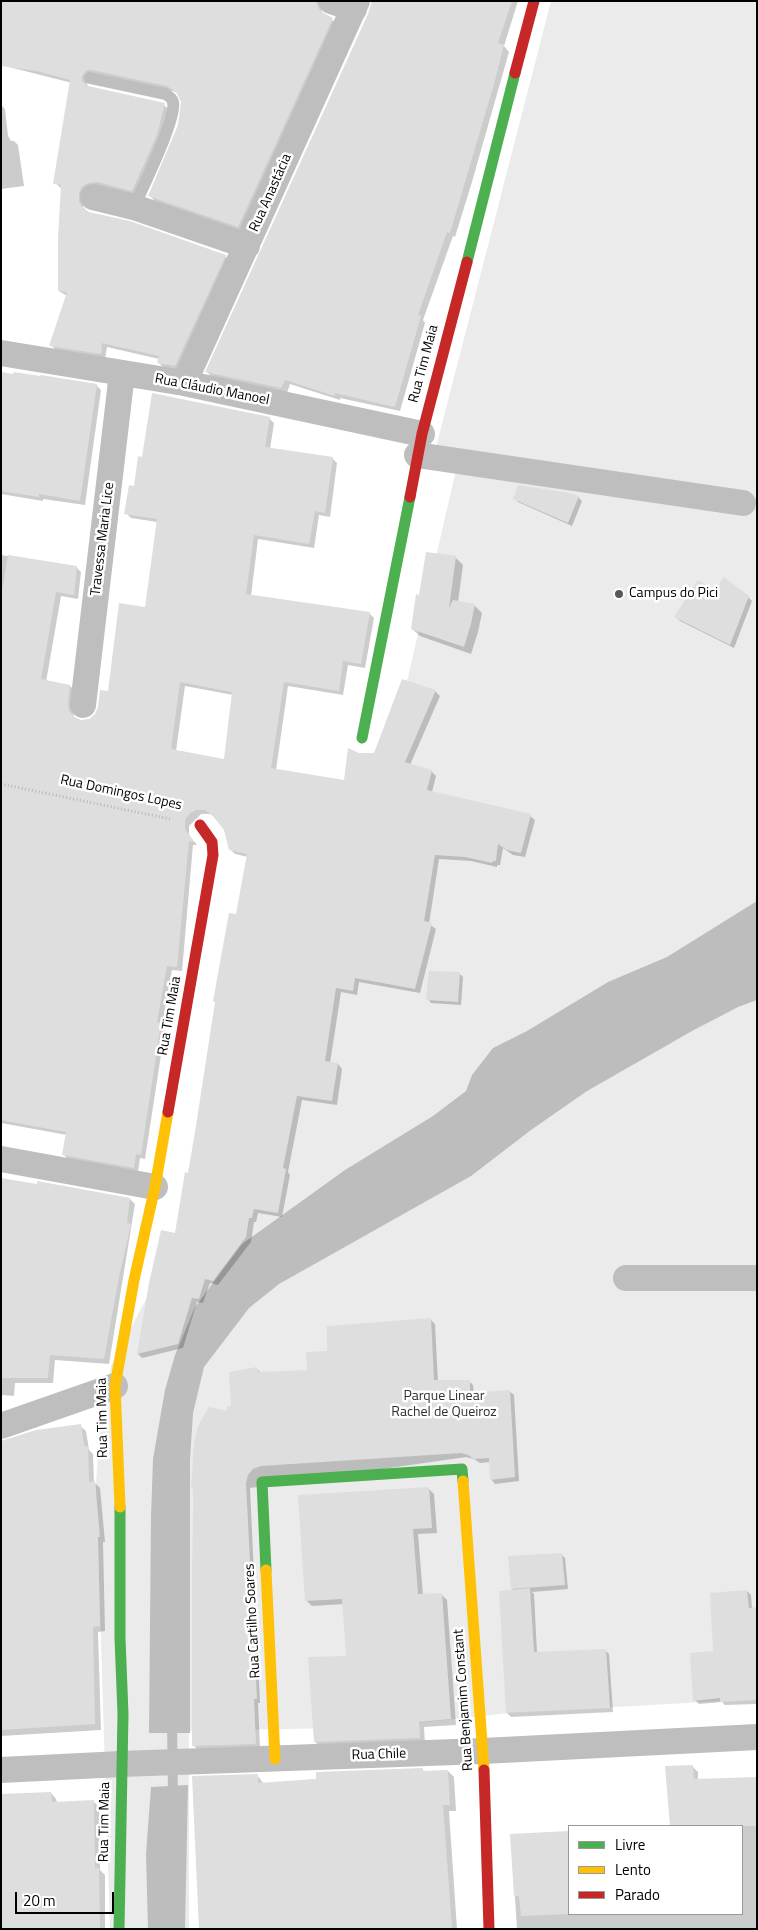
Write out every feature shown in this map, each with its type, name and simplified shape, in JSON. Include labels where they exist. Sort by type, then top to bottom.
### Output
[{"type":"street","name":"Rua Tim Maia","points":[[362,738],[419,445],[534,1]]},
{"type":"street","name":"Rua Anastácia","points":[[184,383],[247,246],[347,4]]},
{"type":"street","points":[[93,197],[134,207],[247,246]]},
{"type":"street","name":"Rua Cláudio Manoel","points":[[1,353],[184,383],[419,445],[743,503]]},
{"type":"street","name":"Travessa Maria Lice","points":[[83,705],[122,372]]},
{"type":"street","name":"Rua Tim Maia","points":[[119,1929],[128,1764],[123,1714],[120,1638],[120,1489],[114,1386],[134,1280],[155,1187],[213,855],[214,844],[200,825]]},
{"type":"street","points":[[1,1159],[155,1187]]},
{"type":"street","points":[[626,1278],[757,1278]]},
{"type":"street","points":[[1,1426],[114,1386]]},
{"type":"street","name":"Rua Cartilho Soares","points":[[275,1759],[262,1482],[462,1469]]},
{"type":"street","name":"Rua Benjamim Constant","points":[[462,1469],[484,1751],[489,1929]]},
{"type":"street","name":"Rua Chile","points":[[1,1770],[484,1751],[757,1737]]},
{"type":"lane","points":[[90,78],[166,94],[173,102],[173,109],[164,139],[134,207]]},
{"type":"path","name":"Rua Domingos Lopes","points":[[1,784],[200,825]]},
{"type":"green space","name":"Parque Linear Rachel de Queiroz","points":[[551,1],[757,1],[757,1699],[509,1713],[381,1727],[189,1731],[189,1929],[110,1929],[96,1482],[102,1403],[112,1364],[292,1021],[354,910],[460,453],[435,451]]},
{"type":"shaded area","points":[[757,901],[757,1000],[738,1007],[692,1031],[587,1091],[531,1130],[471,1176],[279,1284],[249,1308],[204,1367],[193,1413],[190,1460],[190,1733],[149,1733],[153,1459],[165,1390],[175,1355],[195,1307],[242,1244],[345,1170],[433,1116],[466,1091],[472,1075],[493,1048],[527,1031],[608,982],[667,957]]},
{"type":"shaded area","points":[[188,1785],[185,1929],[148,1929],[146,1854],[151,1787]]},
{"type":"building","points":[[1,1],[316,1],[320,11],[333,18],[238,227],[148,196],[178,125],[181,102],[176,92],[167,86],[92,70],[87,70],[82,76],[82,81],[88,86],[165,103],[157,135],[132,191],[97,182],[88,183],[82,187],[79,193],[79,201],[82,207],[89,212],[130,221],[226,255],[175,366],[157,363],[159,356],[102,343],[101,354],[49,346],[67,292],[58,291],[61,185],[53,184],[70,80],[37,71],[1,66]]},
{"type":"building","points":[[372,1],[512,1],[498,43],[504,45],[494,84],[450,233],[447,232],[418,315],[421,316],[395,407],[335,393],[335,396],[285,380],[281,388],[205,372],[368,14]]},
{"type":"building","points":[[1,372],[41,375],[97,384],[80,501],[39,494],[39,497],[1,491]]},
{"type":"building","points":[[152,393],[270,417],[265,447],[333,457],[325,513],[315,511],[309,544],[254,535],[246,594],[370,612],[361,664],[343,661],[339,691],[284,682],[271,768],[344,780],[348,748],[359,753],[374,753],[402,679],[436,690],[405,762],[432,770],[427,790],[531,814],[521,853],[507,850],[498,844],[496,861],[492,863],[465,857],[435,855],[424,921],[432,923],[415,989],[355,978],[353,991],[336,988],[325,1061],[338,1063],[332,1101],[297,1096],[283,1168],[286,1169],[278,1213],[254,1209],[252,1218],[249,1218],[246,1237],[213,1281],[205,1279],[199,1299],[192,1298],[178,1344],[137,1354],[149,1283],[161,1230],[175,1233],[185,1172],[188,1173],[195,1132],[215,1002],[213,1001],[229,913],[236,914],[247,854],[229,850],[224,830],[212,815],[205,810],[196,810],[190,813],[185,820],[185,829],[194,842],[189,841],[177,967],[167,966],[157,1022],[161,1023],[141,1155],[136,1154],[134,1168],[62,1155],[66,1132],[1,1120],[1,598],[8,555],[77,566],[74,595],[56,592],[41,679],[70,685],[69,711],[74,717],[81,720],[89,719],[95,714],[98,707],[100,690],[108,691],[119,603],[145,607],[157,519],[124,514],[129,485],[134,486],[138,456],[142,457]],"holes":[[[180,682],[232,692],[224,759],[171,749]]]},
{"type":"building","points":[[518,485],[579,496],[568,523],[513,499]]},
{"type":"building","points":[[426,552],[456,556],[449,608],[453,600],[475,604],[464,647],[411,629],[416,594],[419,595]]},
{"type":"building","points":[[724,577],[749,596],[730,645],[674,617],[698,580],[715,590]]},
{"type":"building","points":[[429,971],[460,972],[458,1002],[426,1000]]},
{"type":"building","points":[[1,1178],[37,1184],[37,1181],[130,1198],[127,1223],[131,1224],[104,1359],[50,1355],[48,1378],[1,1378]]},
{"type":"building","points":[[431,1318],[434,1380],[470,1380],[470,1393],[510,1390],[515,1477],[490,1480],[489,1458],[474,1459],[461,1453],[261,1466],[253,1469],[248,1475],[246,1483],[257,1699],[254,1699],[256,1744],[192,1746],[193,1489],[191,1489],[194,1442],[198,1426],[209,1407],[227,1411],[226,1407],[231,1406],[229,1372],[257,1367],[258,1372],[307,1370],[306,1352],[327,1351],[327,1326]]},
{"type":"building","points":[[81,1424],[84,1445],[88,1447],[89,1482],[95,1481],[100,1537],[98,1537],[100,1626],[93,1627],[95,1724],[1,1730],[1,1441],[36,1430]]},
{"type":"building","points":[[429,1487],[432,1528],[413,1529],[418,1594],[442,1593],[451,1719],[419,1722],[420,1738],[314,1742],[308,1657],[346,1656],[342,1599],[305,1601],[298,1495]]},
{"type":"building","points":[[562,1553],[565,1585],[511,1589],[508,1556]]},
{"type":"building","points":[[530,1588],[534,1652],[606,1649],[610,1708],[506,1713],[499,1591]]},
{"type":"building","points":[[747,1590],[749,1608],[757,1607],[757,1700],[720,1702],[720,1698],[693,1701],[690,1653],[713,1651],[710,1593]]},
{"type":"building","points":[[693,1765],[694,1779],[757,1777],[757,1826],[670,1825],[665,1766]]},
{"type":"building","points":[[423,1768],[423,1771],[448,1770],[450,1805],[443,1805],[452,1929],[199,1929],[192,1776],[258,1774],[258,1783],[316,1779],[316,1772]]},
{"type":"building","points":[[51,1792],[52,1802],[94,1800],[95,1868],[99,1868],[100,1929],[1,1929],[1,1794]]},
{"type":"building","points":[[568,1831],[568,1914],[521,1916],[519,1896],[514,1896],[510,1834]]},
{"type":"waterway","points":[[172,1720],[173,1798]]},
{"type":"traffic: fast","points":[[467,262],[515,73]]},
{"type":"traffic: fast","points":[[362,738],[410,497]]},
{"type":"traffic: fast","points":[[266,1570],[262,1482],[462,1469],[463,1481]]},
{"type":"traffic: fast","points":[[119,1929],[123,1714],[120,1638],[120,1507]]},
{"type":"traffic: slow","points":[[120,1507],[115,1386],[168,1112]]},
{"type":"traffic: slow","points":[[463,1481],[484,1770]]},
{"type":"traffic: slow","points":[[266,1570],[275,1759]]},
{"type":"traffic: jam","points":[[515,73],[534,1]]},
{"type":"traffic: jam","points":[[410,497],[422,434],[467,262]]},
{"type":"traffic: jam","points":[[168,1112],[213,855],[212,842],[200,825]]},
{"type":"traffic: jam","points":[[484,1770],[489,1929]]},
{"type":"place","name":"Campus do Pici","points":[[619,594]]}]
